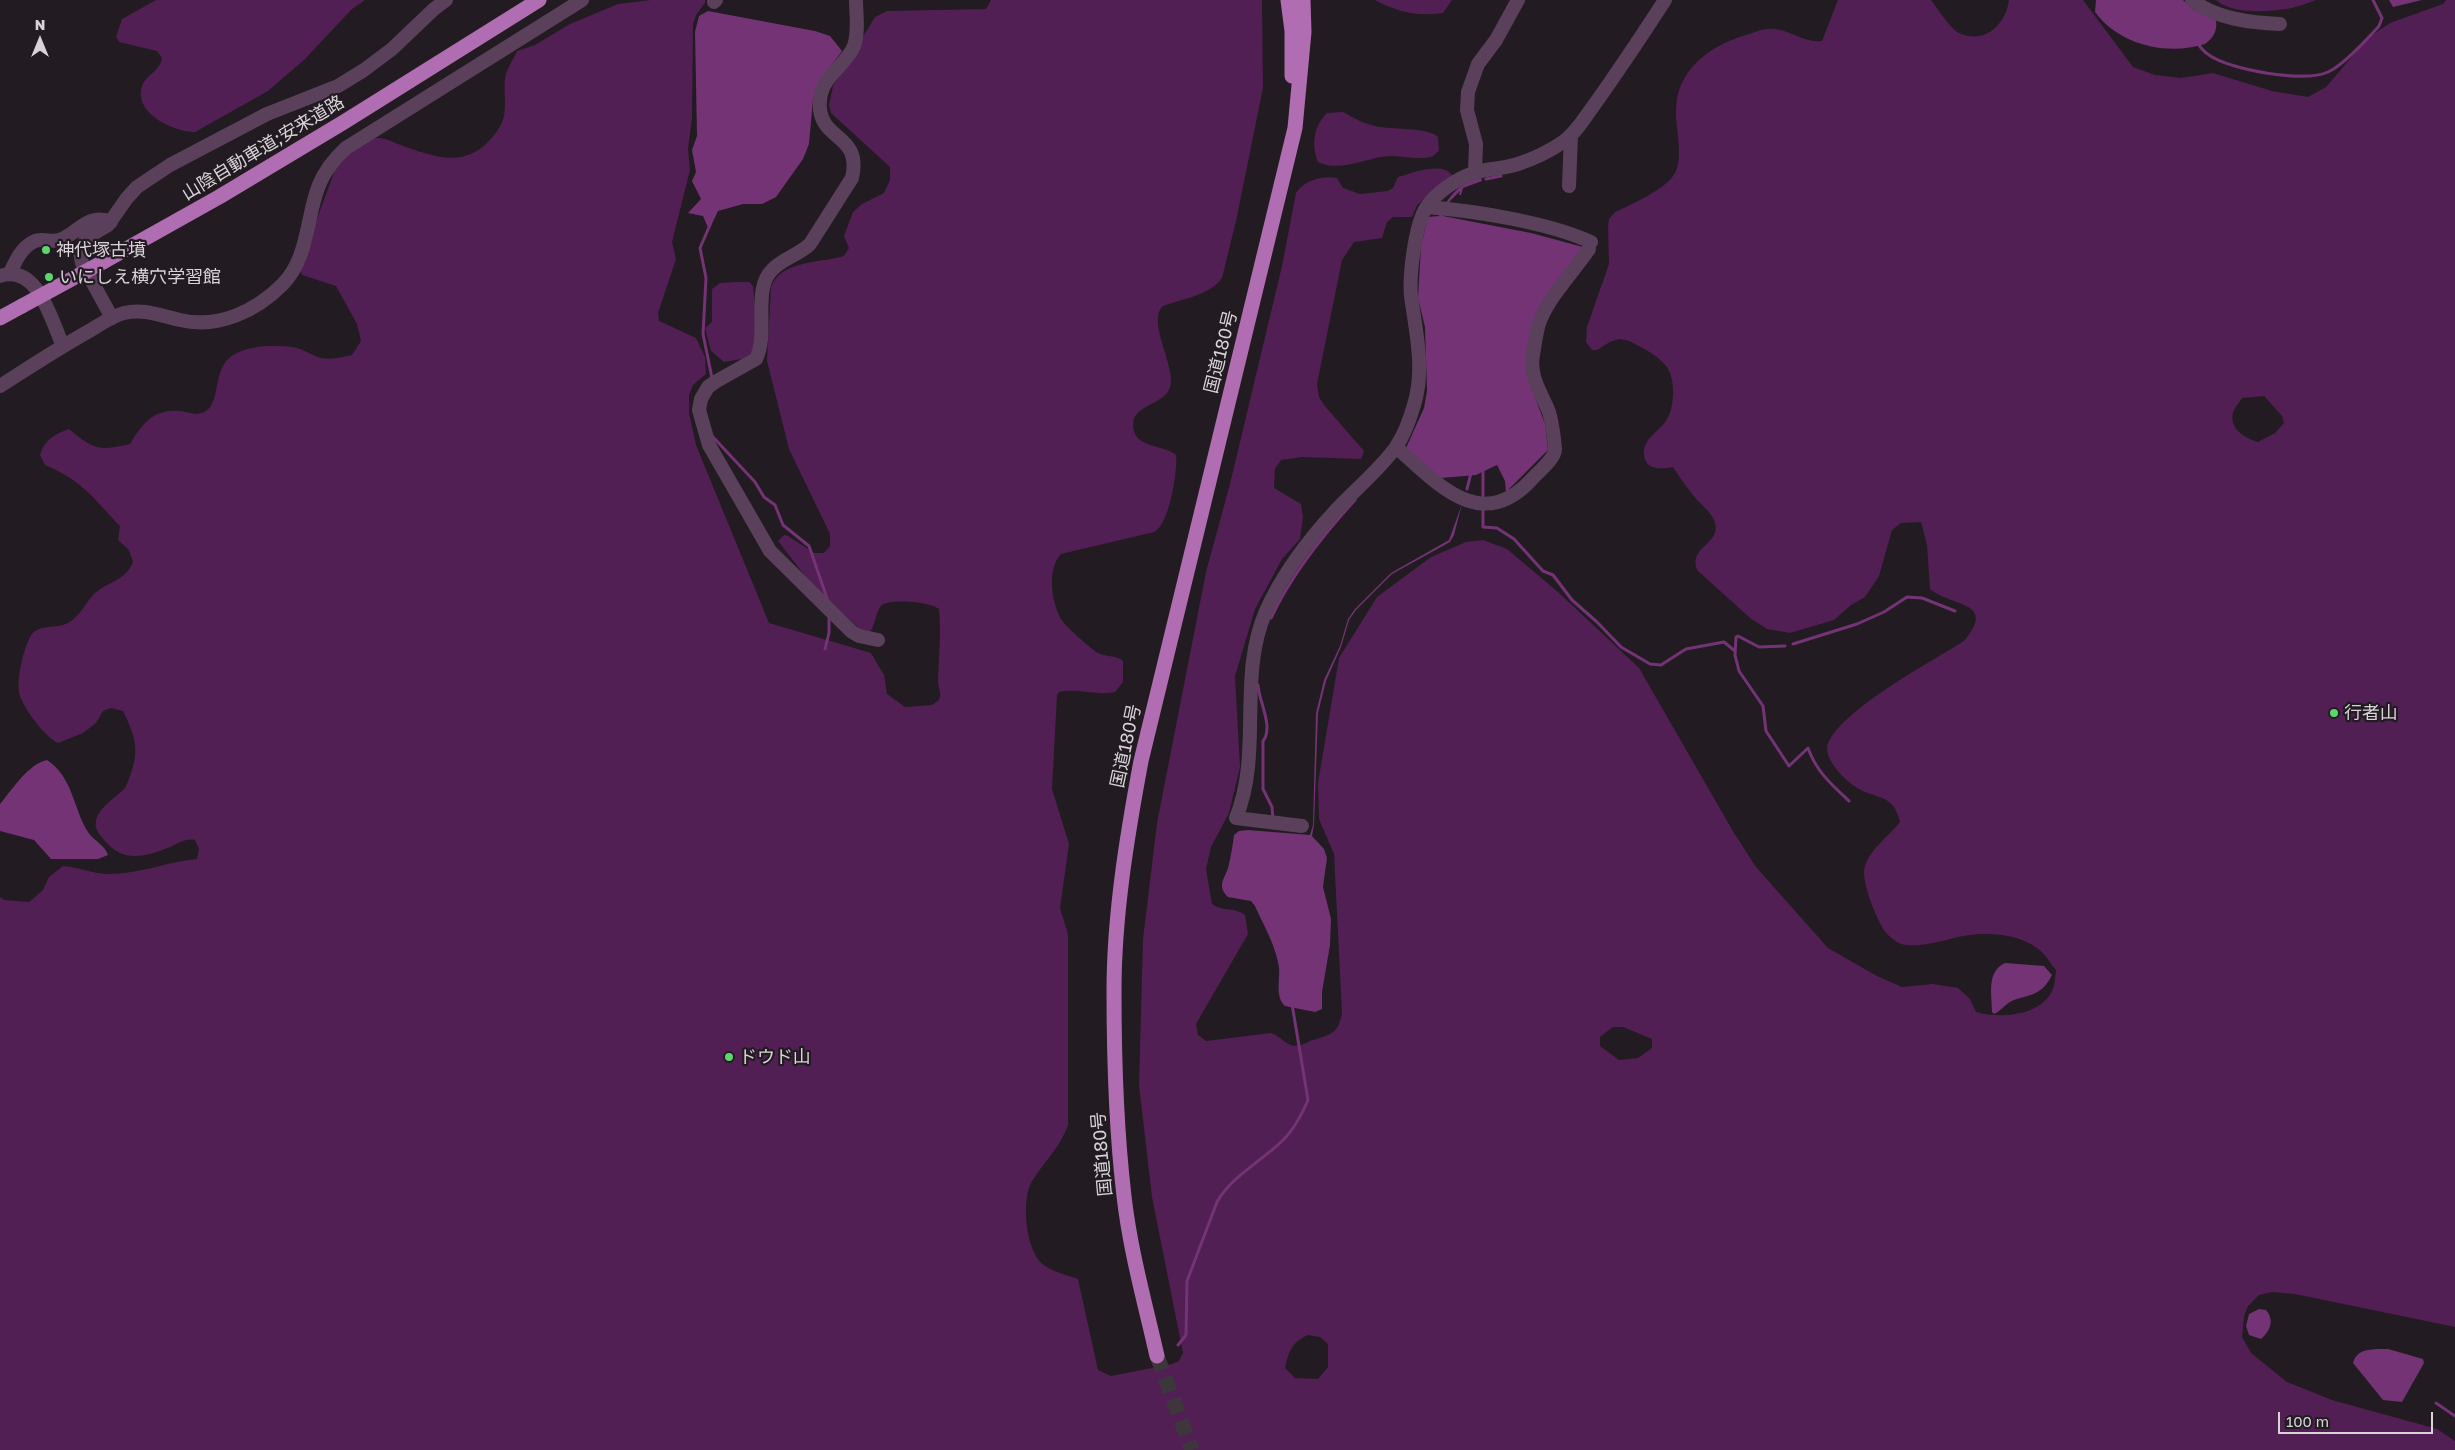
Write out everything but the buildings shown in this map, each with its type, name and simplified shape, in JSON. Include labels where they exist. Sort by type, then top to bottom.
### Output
[{"type":"highway","points":[[470,42],[528,0]]},
{"type":"highway","name":"山陰自動車道;安来道路","points":[[0,318],[236,187],[539,0]]},
{"type":"highway","name":"国道180号","points":[[1288,0],[1292,31],[1292,73],[1288,155]]},
{"type":"highway","name":"国道180号","points":[[1157,1356],[1139,1281],[1124,1197],[1117,1106],[1114,990],[1129,828],[1140,761],[1296,128],[1301,82],[1303,0]]},
{"type":"street","points":[[112,318],[82,263],[80,252],[86,238],[111,222],[127,198],[150,177],[267,114],[338,86],[358,74],[392,49],[434,8],[446,0]]},
{"type":"street","points":[[0,386],[63,346],[122,313],[143,311],[182,321],[213,322],[236,316],[251,308],[283,283],[296,265],[319,185],[331,162],[346,148],[582,0]]},
{"type":"street","points":[[856,0],[857,32],[854,47],[827,79],[820,101],[820,111],[825,122],[851,150],[854,167],[852,178],[810,244],[771,270],[765,280],[762,339],[760,351],[756,359],[708,388],[701,399],[699,410],[709,445],[770,551],[852,632],[859,636],[878,640]]},
{"type":"street","points":[[1475,172],[1476,144],[1467,110],[1468,92],[1478,64],[1496,40],[1518,0]]},
{"type":"street","points":[[1302,826],[1236,818],[1241,807],[1248,765],[1251,669],[1257,636],[1275,594],[1307,547],[1335,512],[1396,447],[1410,416],[1419,384],[1418,341],[1411,294],[1418,229],[1438,208],[1460,179],[1475,172],[1498,170],[1518,164],[1549,150],[1571,135],[1613,78],[1665,0]]},
{"type":"street","points":[[2192,0],[2225,17],[2280,24]]},
{"type":"street","points":[[1569,186],[1571,135]]},
{"type":"street","points":[[1396,447],[1452,495],[1472,502],[1488,504],[1513,497],[1551,457],[1555,450],[1550,415],[1533,378],[1532,367],[1539,322],[1590,246],[1562,231],[1438,208]]},
{"type":"street","points":[[5,275],[32,242],[44,239],[60,240],[92,221],[106,220],[111,222]]},
{"type":"street","points":[[5,275],[20,274],[32,282],[63,346]]},
{"type":"shaded area","points":[[156,0],[365,0],[352,9],[305,59],[268,91],[195,132],[167,125],[158,120],[144,105],[141,96],[142,86],[159,66],[162,58],[157,51],[119,42],[116,37],[122,19]]},
{"type":"shaded area","points":[[651,0],[705,0],[693,24],[692,118],[688,149],[690,170],[672,242],[676,259],[658,313],[659,321],[696,338],[705,357],[706,374],[693,385],[689,395],[689,413],[696,445],[769,623],[871,653],[884,675],[887,694],[905,707],[932,705],[939,700],[939,609],[928,604],[910,602],[885,604],[879,609],[870,632],[863,632],[809,581],[778,541],[784,535],[788,536],[814,553],[824,553],[830,546],[830,534],[789,449],[767,361],[771,287],[776,278],[792,267],[844,256],[849,248],[844,236],[853,212],[862,204],[884,193],[890,180],[890,167],[831,113],[829,105],[833,86],[875,17],[887,11],[986,9],[991,0],[1262,0],[1263,88],[1236,221],[1222,278],[1211,289],[1163,306],[1159,312],[1159,331],[1171,374],[1171,383],[1163,397],[1136,415],[1133,422],[1134,431],[1141,441],[1176,455],[1174,484],[1164,520],[1154,532],[1061,554],[1052,576],[1055,603],[1063,622],[1095,651],[1123,661],[1123,682],[1115,692],[1066,691],[1059,692],[1057,695],[1052,789],[1069,844],[1060,908],[1068,934],[1068,1125],[1056,1149],[1031,1183],[1026,1203],[1026,1215],[1033,1251],[1039,1260],[1052,1270],[1078,1279],[1098,1370],[1111,1376],[1172,1364],[1179,1361],[1183,1353],[1152,1197],[1139,1085],[1143,939],[1157,823],[1206,572],[1230,484],[1282,266],[1296,193],[1299,188],[1320,178],[1332,177],[1337,178],[1343,188],[1360,194],[1388,191],[1393,188],[1398,177],[1426,169],[1441,169],[1452,175],[1451,179],[1417,205],[1412,217],[1393,217],[1387,222],[1382,238],[1354,242],[1342,260],[1317,384],[1319,397],[1324,405],[1364,451],[1361,459],[1302,457],[1281,460],[1275,469],[1274,488],[1301,504],[1303,517],[1300,539],[1282,559],[1255,609],[1235,676],[1240,767],[1229,813],[1211,847],[1206,869],[1212,904],[1245,915],[1248,934],[1196,1024],[1198,1035],[1206,1041],[1271,1033],[1288,1044],[1297,1046],[1332,1033],[1339,1025],[1342,1012],[1334,854],[1319,819],[1318,783],[1339,658],[1377,597],[1431,557],[1466,542],[1483,540],[1507,549],[1558,592],[1639,668],[1734,833],[1756,867],[1828,948],[1877,976],[1902,987],[1933,984],[1958,988],[1970,999],[1976,1012],[1996,1015],[2017,1014],[2037,1007],[2045,1001],[2054,985],[2056,970],[2042,952],[2033,945],[2010,937],[1985,934],[1961,936],[1926,944],[1906,945],[1897,942],[1885,932],[1870,898],[1864,872],[1871,854],[1900,822],[1894,807],[1889,802],[1859,789],[1841,775],[1831,761],[1827,747],[1829,741],[1839,728],[1871,700],[1890,686],[1964,641],[1973,628],[1976,619],[1974,612],[1968,607],[1939,595],[1930,589],[1927,545],[1921,522],[1901,523],[1892,530],[1879,576],[1865,597],[1851,605],[1834,620],[1790,633],[1767,629],[1750,618],[1697,570],[1697,555],[1714,534],[1716,528],[1714,520],[1673,467],[1654,468],[1647,463],[1644,454],[1648,440],[1666,421],[1671,409],[1673,385],[1669,371],[1663,362],[1655,356],[1629,341],[1614,340],[1597,350],[1592,350],[1586,342],[1587,327],[1609,264],[1609,219],[1615,212],[1656,191],[1675,173],[1679,158],[1676,117],[1678,95],[1682,82],[1698,61],[1720,45],[1765,29],[1782,30],[1808,40],[1822,41],[1838,0],[1931,0],[1956,31],[1968,36],[1977,36],[1993,30],[1999,24],[2004,17],[2009,0],[2083,0],[2133,67],[2155,75],[2181,78],[2213,73],[2272,91],[2308,97],[2326,87],[2369,37],[2390,23],[2443,4],[2446,0],[2455,0],[2455,1327],[2295,1294],[2272,1292],[2259,1295],[2248,1306],[2244,1316],[2242,1337],[2251,1353],[2287,1382],[2332,1400],[2437,1429],[2455,1441],[2455,1450],[0,1450],[0,897],[4,900],[29,902],[43,890],[49,877],[63,866],[103,874],[120,873],[197,859],[199,849],[195,840],[185,840],[161,851],[135,856],[119,853],[112,848],[99,834],[96,824],[103,807],[126,787],[135,758],[133,735],[123,711],[111,708],[103,711],[96,723],[83,733],[58,743],[47,735],[36,722],[20,696],[21,664],[26,646],[32,634],[39,629],[68,623],[79,614],[98,590],[121,578],[130,569],[133,562],[129,550],[118,540],[120,526],[87,491],[69,477],[45,465],[40,455],[44,445],[51,438],[69,429],[91,445],[111,448],[130,444],[144,424],[163,412],[202,413],[211,407],[219,376],[226,361],[233,355],[248,349],[264,346],[289,347],[300,349],[325,359],[352,355],[361,341],[357,324],[336,286],[302,275],[299,267],[338,162],[357,145],[375,138],[385,139],[441,157],[466,156],[477,151],[488,142],[502,123],[505,111],[506,76],[517,51],[535,45],[570,24],[618,4]],"holes":[[[2264,396],[2282,416],[2284,423],[2275,433],[2258,442],[2239,432],[2232,419],[2233,413],[2242,398]],[[1613,1027],[1623,1027],[1652,1039],[1652,1048],[1638,1058],[1619,1060],[1600,1046],[1600,1037]],[[1308,1335],[1320,1337],[1328,1344],[1328,1367],[1318,1379],[1295,1378],[1285,1368],[1292,1348]]]},
{"type":"shaded area","points":[[1375,0],[1452,0],[1443,13],[1417,14],[1392,8]]},
{"type":"shaded area","points":[[2096,0],[2183,0],[2194,10],[2215,17],[2216,29],[2211,39],[2205,44],[2175,49],[2145,45],[2117,33],[2105,23],[2095,12]]},
{"type":"shaded area","points":[[2216,0],[2316,0],[2298,7],[2249,11],[2230,8]]},
{"type":"shaded area","points":[[2389,0],[2422,0],[2393,7]]},
{"type":"shaded area","points":[[708,11],[815,31],[830,36],[842,51],[819,82],[813,99],[809,144],[803,159],[776,197],[762,204],[743,204],[718,211],[709,230],[703,216],[688,213],[701,199],[692,181],[696,172],[692,150],[697,136],[695,32],[699,16]]},
{"type":"shaded area","points":[[1343,112],[1375,126],[1420,130],[1434,134],[1438,137],[1439,151],[1434,156],[1423,158],[1390,156],[1335,166],[1318,162],[1314,142],[1319,124],[1327,113]]},
{"type":"shaded area","points":[[1481,178],[1482,181],[1463,188],[1461,195],[1459,195],[1460,191],[1449,202],[1443,216],[1531,233],[1583,247],[1542,305],[1528,378],[1545,424],[1548,450],[1506,492],[1505,481],[1497,465],[1476,475],[1441,478],[1406,448],[1424,408],[1427,391],[1425,327],[1418,298],[1421,246],[1428,217],[1439,216],[1455,191],[1466,183]]},
{"type":"shaded area","points":[[749,282],[753,286],[757,327],[756,349],[747,358],[724,362],[711,351],[705,328],[712,322],[712,289],[720,283]]},
{"type":"shaded area","points":[[1462,504],[1454,535],[1450,542],[1392,574],[1356,610],[1349,620],[1341,647],[1326,681],[1318,713],[1314,825],[1312,836],[1324,849],[1327,858],[1323,887],[1331,919],[1330,945],[1322,992],[1322,1009],[1315,1012],[1285,1006],[1279,993],[1279,968],[1276,952],[1255,906],[1251,901],[1228,897],[1222,888],[1228,869],[1234,835],[1239,831],[1248,830],[1310,835],[1313,825],[1316,713],[1324,680],[1340,646],[1348,619],[1355,609],[1391,573],[1449,540]]},
{"type":"shaded area","points":[[47,760],[62,775],[88,832],[104,848],[108,855],[98,859],[51,859],[34,840],[0,831],[0,804],[27,772],[40,762]]},
{"type":"shaded area","points":[[2005,963],[2044,966],[2052,975],[2048,982],[2036,993],[2011,1001],[1994,1014],[1992,1012],[1991,984],[1995,972]]},
{"type":"shaded area","points":[[2259,1309],[2266,1310],[2271,1322],[2267,1333],[2261,1339],[2249,1335],[2246,1326],[2249,1314]]},
{"type":"shaded area","points":[[2388,1349],[2423,1359],[2424,1363],[2402,1402],[2383,1400],[2353,1363],[2362,1352]]},
{"type":"waterway","points":[[2198,44],[2209,55],[2233,66],[2285,75],[2317,75],[2328,72],[2341,64],[2379,26],[2382,18],[2373,0]]},
{"type":"waterway","points":[[1486,179],[1501,176]]},
{"type":"waterway","points":[[710,225],[700,248],[706,278],[703,334],[712,378]]},
{"type":"waterway","points":[[713,437],[755,482],[764,497],[775,505],[783,525],[809,546],[828,601]]},
{"type":"waterway","points":[[1483,469],[1483,497]]},
{"type":"waterway","points":[[1467,489],[1471,473]]},
{"type":"waterway","points":[[1271,618],[1288,586],[1308,556],[1355,500]]},
{"type":"waterway","points":[[1483,509],[1483,527],[1497,528],[1514,539],[1543,571],[1553,575],[1572,600],[1621,647],[1650,664],[1661,665],[1686,649],[1724,642],[1735,651]]},
{"type":"waterway","points":[[1793,644],[1857,624],[1884,612],[1907,597],[1922,598],[1955,611]]},
{"type":"waterway","points":[[825,649],[829,633],[829,615]]},
{"type":"waterway","points":[[1785,646],[1759,647],[1738,636],[1736,637],[1735,655],[1739,671],[1763,706],[1766,731],[1789,766],[1808,748],[1815,764],[1830,783],[1849,801]]},
{"type":"waterway","points":[[1258,685],[1267,722],[1266,735],[1263,741],[1263,789],[1272,807],[1273,819]]},
{"type":"waterway","points":[[1178,1345],[1186,1335],[1187,1281],[1217,1202],[1238,1177],[1285,1138],[1308,1100],[1292,1004]]},
{"type":"waterway","points":[[2436,1403],[2455,1416]]},
{"type":"tunnel","points":[[1157,1356],[1192,1450]]},
{"type":"place","name":"神代塚古墳","points":[[46,250]]},
{"type":"place","name":"いにしえ横穴学習館","points":[[49,277]]},
{"type":"place","name":"行者山","points":[[2334,713]]},
{"type":"place","name":"ドウド山","points":[[729,1057]]}]
